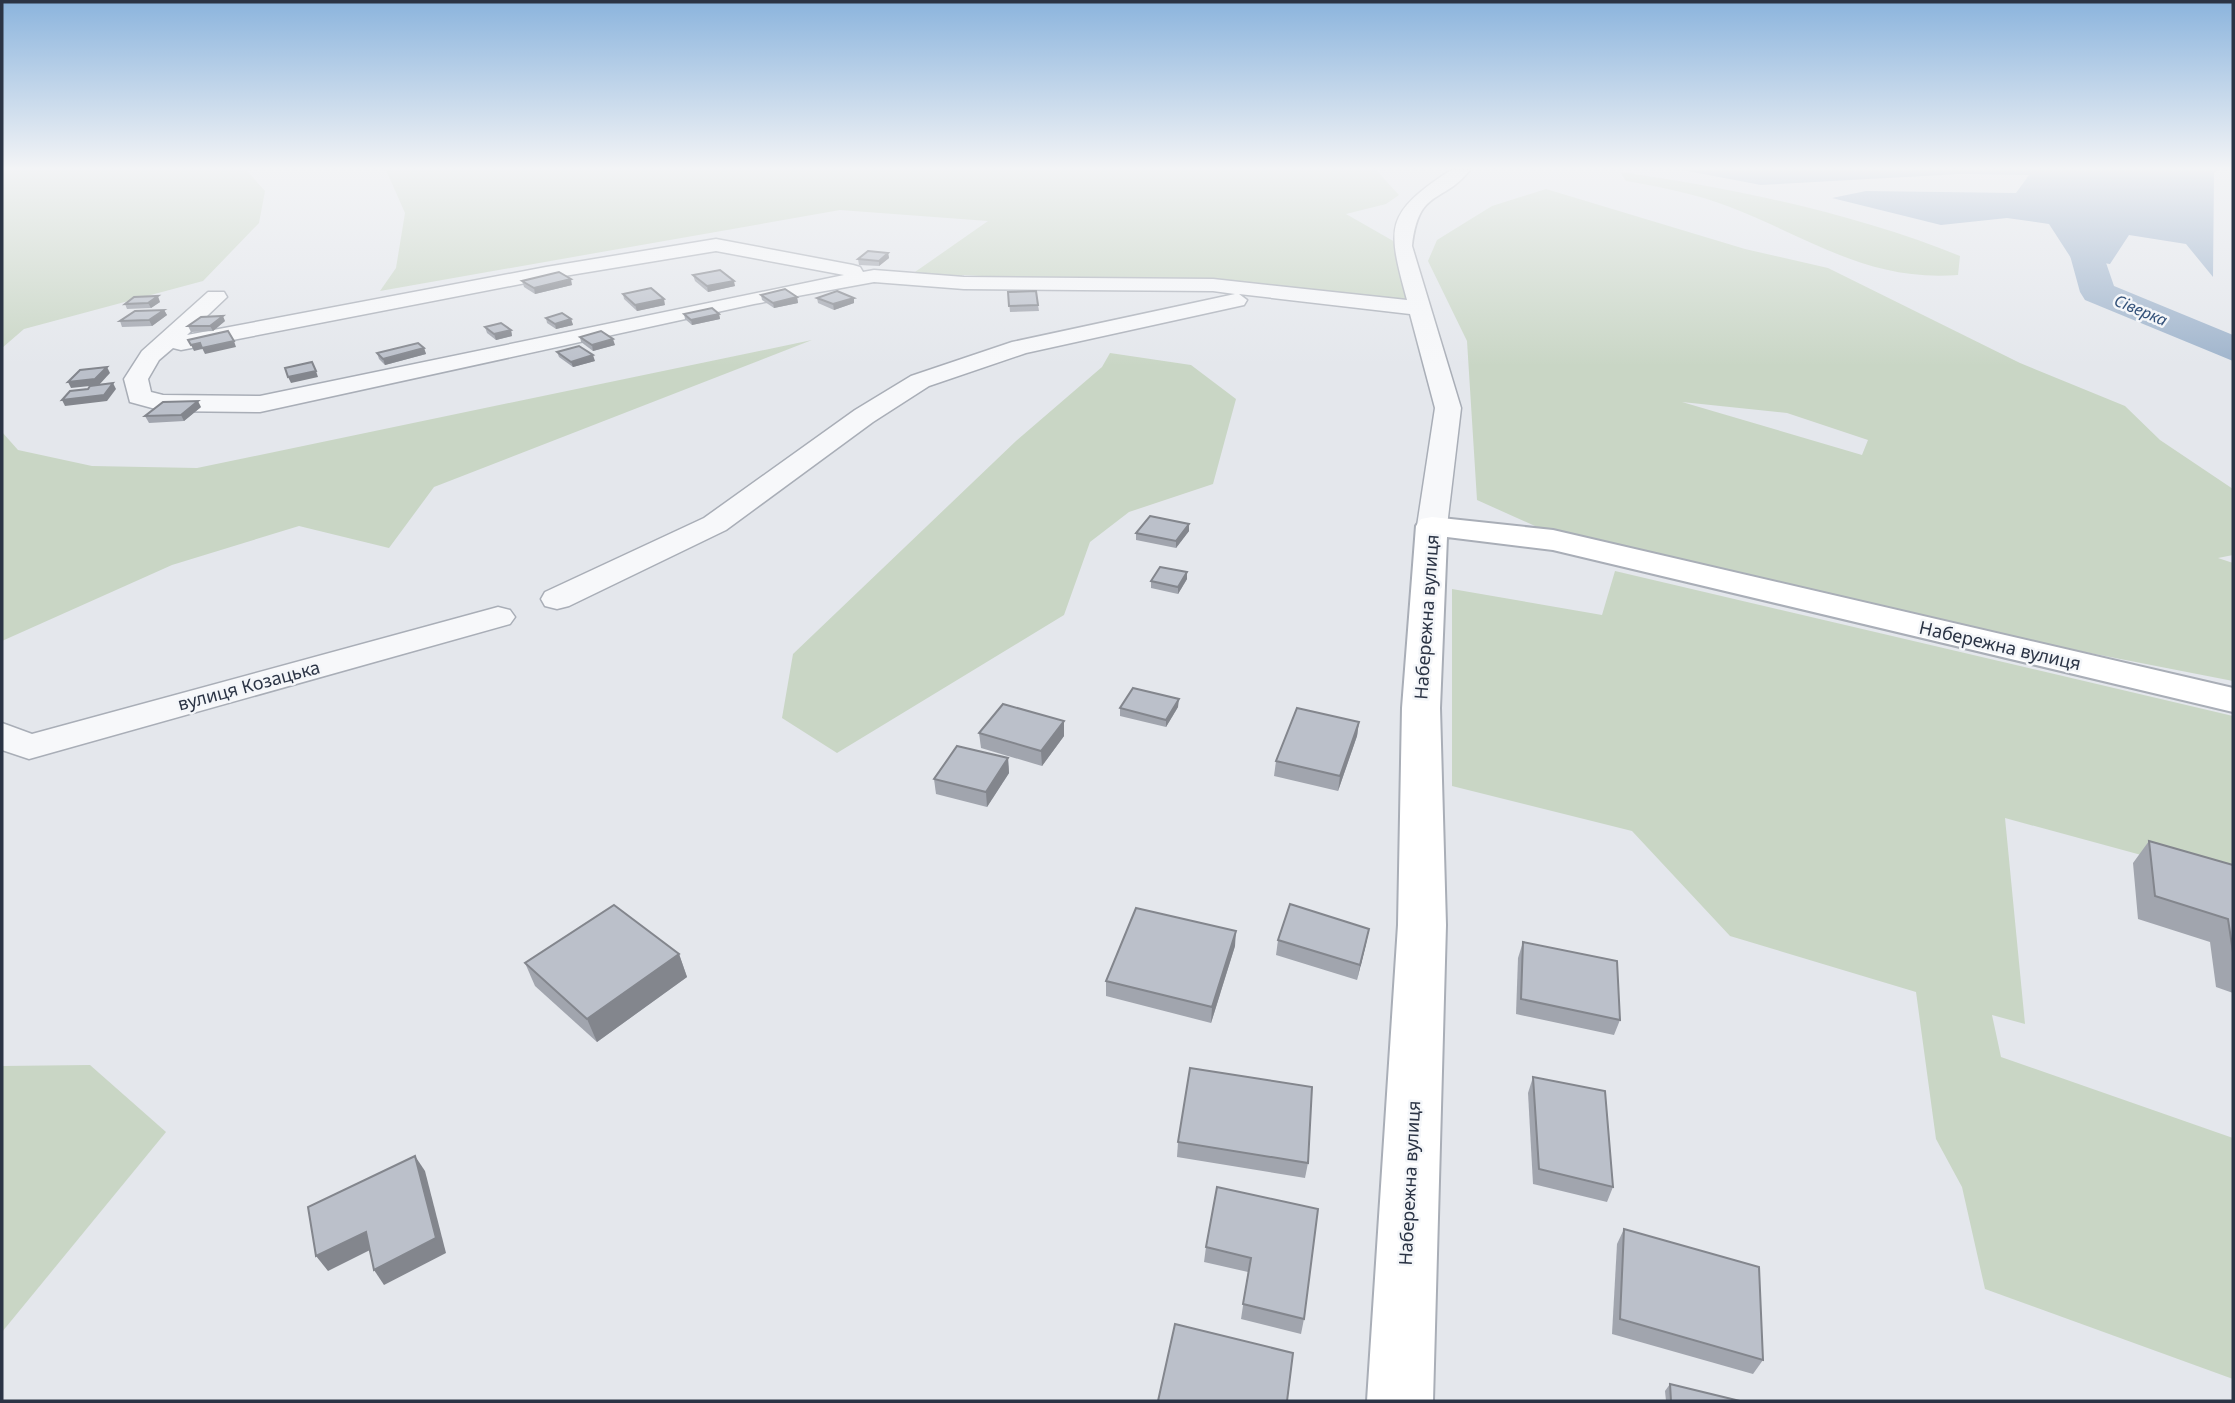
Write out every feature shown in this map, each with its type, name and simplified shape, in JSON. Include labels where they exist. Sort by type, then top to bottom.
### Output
[{"type":"street","points":[[1404,235],[1402,246],[1413,279],[1417,308],[1448,408],[1432,526]]},
{"type":"street","points":[[159,348],[546,273],[716,245],[754,250],[874,276],[964,283],[1213,285],[1417,308]]},
{"type":"street","points":[[216,297],[150,356],[136,379],[139,397],[163,403],[260,404],[766,296],[874,276]]},
{"type":"street","points":[[557,599],[715,524],[864,416],[920,381],[1020,346],[1275,292]]},
{"type":"street","name":"Набережна вулиця","points":[[1400,1401],[1422,925],[1421,708],[1432,526],[1553,540],[2233,699]]},
{"type":"street","name":"вулиця Козацька","points":[[2,735],[29,747],[498,617]]},
{"type":"green space","points":[[2,235],[247,235],[203,281],[24,329],[2,348]]},
{"type":"green space","points":[[401,235],[695,235],[380,291],[396,268]]},
{"type":"green space","points":[[967,235],[1384,235],[1402,246],[1417,308],[1275,292],[962,275],[964,283],[905,279]]},
{"type":"green space","points":[[1444,235],[1700,235],[1828,268],[2020,363],[2125,406],[2160,440],[2233,489],[2233,555],[2218,558],[2233,563],[2233,681],[1894,615],[1546,531],[1477,500],[1467,341],[1428,261],[1437,240]],"holes":[[[1682,402],[1787,413],[1868,440],[1862,455]]]},
{"type":"green space","points":[[1795,235],[1904,235],[1960,256],[1958,275],[1896,272],[1867,265]]},
{"type":"green space","points":[[812,340],[434,487],[389,548],[299,526],[172,565],[2,641],[2,432],[18,450],[92,466],[197,468]]},
{"type":"green space","points":[[1110,353],[1191,365],[1236,399],[1213,484],[1129,512],[1090,542],[1064,615],[837,753],[782,718],[793,654],[1016,441],[1102,367]]},
{"type":"green space","points":[[1615,571],[2233,716],[2233,880],[2005,818],[2025,1024],[1992,1015],[2001,1057],[2233,1138],[2233,1379],[1985,1289],[1962,1187],[1936,1139],[1916,992],[1730,936],[1632,831],[1452,786],[1452,589],[1602,615]]},
{"type":"green space","points":[[90,1065],[166,1132],[2,1332],[2,1066]]},
{"type":"water","points":[[2056,235],[2129,235],[2110,264],[2071,258]]},
{"type":"water","points":[[2132,235],[2213,235],[2213,277],[2186,244]]},
{"type":"building","points":[[868,251],[888,253],[879,261],[858,259]]},
{"type":"building","points":[[720,270],[734,281],[707,286],[693,275]]},
{"type":"building","points":[[559,272],[571,279],[534,288],[522,281]]},
{"type":"building","points":[[651,288],[664,299],[635,305],[623,294]]},
{"type":"building","points":[[785,289],[797,297],[773,303],[761,295]]},
{"type":"building","points":[[837,291],[854,298],[833,304],[817,298]]},
{"type":"building","points":[[1036,291],[1038,305],[1009,306],[1008,292]]},
{"type":"building","points":[[158,296],[148,303],[125,304],[134,297]]},
{"type":"building","points":[[712,308],[719,314],[691,320],[684,314]]},
{"type":"building","points":[[164,310],[149,320],[120,321],[135,311]]},
{"type":"building","points":[[562,313],[571,319],[555,324],[546,318]]},
{"type":"building","points":[[223,316],[210,326],[188,326],[201,317]]},
{"type":"building","points":[[501,323],[511,330],[494,334],[485,327]]},
{"type":"building","points":[[228,331],[234,341],[202,348],[200,343],[191,345],[188,340]]},
{"type":"building","points":[[601,331],[613,339],[592,345],[580,337]]},
{"type":"building","points":[[418,343],[424,348],[383,359],[377,353]]},
{"type":"building","points":[[579,346],[593,355],[571,362],[557,352]]},
{"type":"building","points":[[312,362],[316,371],[288,377],[285,368]]},
{"type":"building","points":[[107,367],[95,379],[68,382],[80,370]]},
{"type":"building","points":[[113,383],[104,395],[62,400],[70,391]]},
{"type":"building","points":[[198,401],[181,415],[145,416],[163,402]]},
{"type":"building","points":[[1150,516],[1189,524],[1176,541],[1136,533]]},
{"type":"building","points":[[1160,567],[1187,572],[1178,587],[1151,581]]},
{"type":"building","points":[[1133,688],[1179,699],[1166,720],[1120,708]]},
{"type":"building","points":[[1003,704],[1064,721],[1041,751],[979,733]]},
{"type":"building","points":[[1297,708],[1359,722],[1340,776],[1276,761]]},
{"type":"building","points":[[957,746],[1008,758],[986,792],[934,779]]},
{"type":"building","points":[[2149,841],[2233,865],[2233,952],[2228,919],[2155,896]]},
{"type":"building","points":[[1290,904],[1369,929],[1360,965],[1278,940]]},
{"type":"building","points":[[614,905],[679,954],[587,1019],[525,963]]},
{"type":"building","points":[[1136,908],[1236,931],[1212,1007],[1106,981]]},
{"type":"building","points":[[1523,942],[1617,961],[1620,1020],[1521,999]]},
{"type":"building","points":[[1190,1068],[1312,1087],[1308,1163],[1178,1142]]},
{"type":"building","points":[[1533,1077],[1605,1091],[1613,1187],[1539,1169]]},
{"type":"building","points":[[415,1156],[436,1238],[374,1270],[366,1232],[316,1256],[308,1207]]},
{"type":"building","points":[[1217,1187],[1318,1209],[1304,1319],[1243,1304],[1251,1258],[1206,1247]]},
{"type":"building","points":[[1624,1229],[1759,1267],[1763,1360],[1620,1319]]},
{"type":"building","points":[[1175,1324],[1293,1353],[1287,1401],[1158,1401]]},
{"type":"building","points":[[1670,1384],[1740,1401],[1671,1401]]},
{"type":"waterway","name":"Сіверка","points":[[2080,235],[2098,292],[2233,349]]}]
